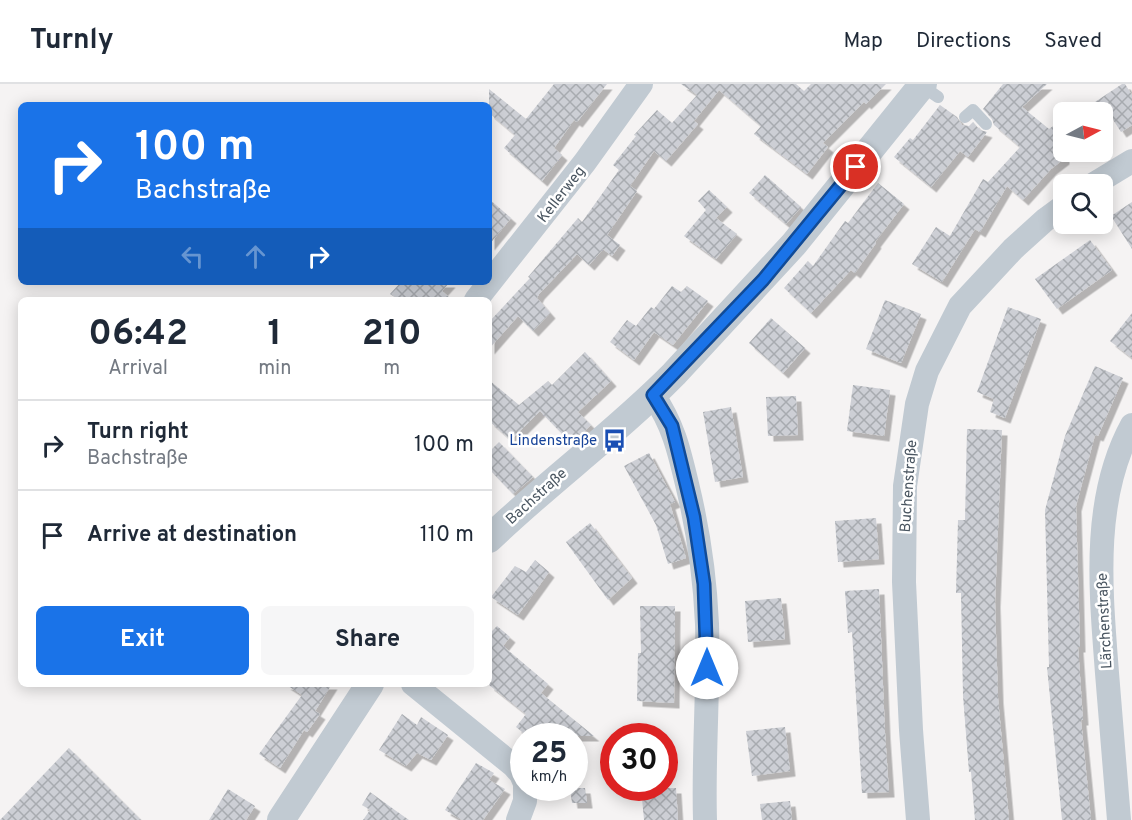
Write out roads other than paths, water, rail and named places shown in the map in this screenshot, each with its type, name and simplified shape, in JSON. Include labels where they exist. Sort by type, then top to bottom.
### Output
[{"type":"street","name":"Kellerweg","points":[[493,271],[585,162],[641,84]]},
{"type":"street","name":"Bachstraße","points":[[492,536],[653,395],[742,303],[928,89]]},
{"type":"street","points":[[1111,174],[1132,161]]},
{"type":"street","name":"Buchenstraße","points":[[918,820],[910,730],[904,582],[905,486],[916,404],[927,371],[960,306],[1013,249],[1053,214]]},
{"type":"street","points":[[653,395],[672,426],[677,444],[697,530],[704,584],[707,648],[705,820]]},
{"type":"street","name":"Lärchenstraße","points":[[1119,820],[1101,560],[1103,530],[1116,465],[1132,425]]},
{"type":"street","points":[[281,820],[368,687]]},
{"type":"street","points":[[417,687],[510,763]]},
{"type":"street","points":[[518,820],[525,801]]},
{"type":"lane","points":[[965,117],[973,110],[986,124]]},
{"type":"place","name":"Lindenstraße","points":[[615,440]]}]
